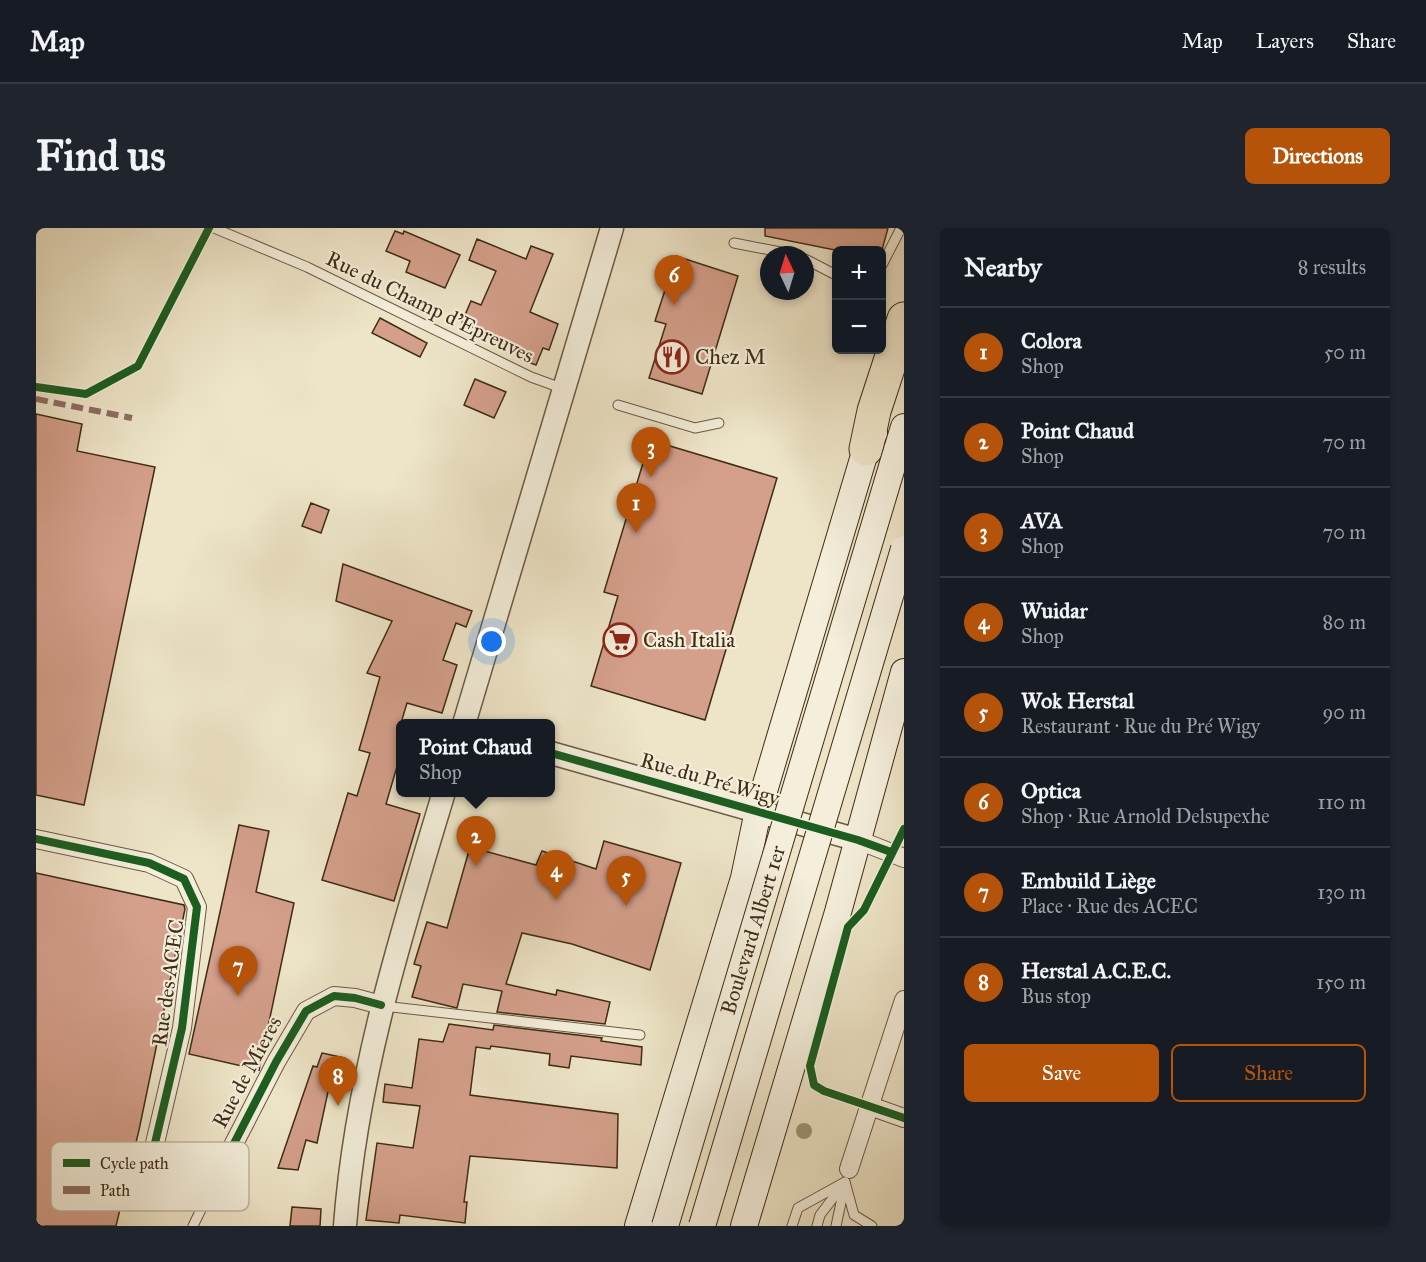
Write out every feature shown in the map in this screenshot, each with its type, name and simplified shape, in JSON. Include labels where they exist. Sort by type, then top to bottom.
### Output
[{"type":"highway","points":[[889,442],[873,411],[904,319]]},
{"type":"main road","points":[[638,1226],[744,878],[758,811],[889,442],[904,364]]},
{"type":"main road","name":"Boulevard Albert 1er","points":[[665,1226],[889,442]]},
{"type":"main road","name":"Boulevard Albert 1er","points":[[702,1226],[904,549]]},
{"type":"main road","points":[[744,1226],[858,840],[904,672]]},
{"type":"street","points":[[465,719],[612,228]]},
{"type":"street","name":"Rue du Pré Wigy","points":[[555,754],[858,840]]},
{"type":"street","points":[[345,1226],[357,1131],[381,1005],[443,797]]},
{"type":"street","name":"Rue des ACEC","points":[[36,839],[149,863],[184,879],[197,907],[184,1017],[155,1142]]},
{"type":"street","points":[[858,840],[904,858]]},
{"type":"street","name":"Rue de Mieres","points":[[235,1142],[276,1062],[306,1011],[334,996],[356,998],[381,1005]]},
{"type":"street","points":[[847,1175],[904,1000]]},
{"type":"street","points":[[870,1106],[904,1118]]},
{"type":"lane","name":"Rue du Champ d'Epreuves","points":[[214,228],[307,267],[531,377],[564,389]]},
{"type":"lane","points":[[886,257],[901,228]]},
{"type":"lane","points":[[734,243],[760,248]]},
{"type":"lane","points":[[814,264],[832,272]]},
{"type":"lane","points":[[618,405],[695,428],[719,423]]},
{"type":"lane","points":[[381,1005],[640,1035]]},
{"type":"lane","points":[[792,1226],[798,1208],[847,1175]]},
{"type":"lane","points":[[817,1226],[820,1215],[847,1175]]},
{"type":"lane","points":[[836,1226],[847,1175]]},
{"type":"lane","points":[[843,1226],[847,1175]]},
{"type":"lane","points":[[847,1175],[854,1215],[872,1226]]},
{"type":"lane","name":"Rue de Mieres","points":[[193,1226],[200,1211]]},
{"type":"building","points":[[765,228],[888,228],[883,246],[832,246],[832,249],[765,236]]},
{"type":"building","points":[[395,231],[403,234],[404,231],[460,255],[445,288],[406,272],[410,261],[386,251]]},
{"type":"building","points":[[477,239],[526,259],[531,246],[553,254],[530,312],[558,324],[549,350],[543,348],[536,365],[520,359],[523,352],[462,322],[471,301],[481,305],[496,271],[469,260]]},
{"type":"building","points":[[676,256],[738,276],[702,394],[649,378],[666,324],[655,321]]},
{"type":"building","points":[[380,318],[427,343],[420,357],[372,333]]},
{"type":"building","points":[[475,379],[506,392],[494,418],[464,405]]},
{"type":"building","points":[[36,414],[82,424],[77,451],[155,467],[84,805],[36,795]]},
{"type":"building","points":[[650,440],[777,478],[705,720],[591,686],[618,596],[604,592]]},
{"type":"building","points":[[311,503],[329,510],[321,533],[302,526]]},
{"type":"building","points":[[343,564],[472,611],[466,627],[456,623],[443,660],[457,665],[442,713],[407,703],[402,719],[396,719],[396,770],[386,804],[420,814],[394,901],[322,880],[348,793],[357,796],[370,753],[359,750],[380,677],[367,673],[392,621],[336,601]]},
{"type":"building","points":[[239,825],[269,831],[256,892],[294,903],[259,1070],[189,1054]]},
{"type":"building","points":[[604,841],[681,863],[650,970],[572,944],[522,933],[506,984],[556,995],[557,990],[610,1002],[605,1024],[497,1012],[502,991],[463,984],[457,1008],[412,997],[421,966],[414,964],[427,922],[447,928],[470,847],[536,865],[542,851],[596,869]]},
{"type":"building","points":[[36,873],[184,905],[136,1142],[51,1142],[51,1211],[120,1211],[116,1226],[36,1226]]},
{"type":"building","points":[[449,1024],[493,1030],[494,1025],[602,1038],[601,1041],[642,1047],[641,1065],[571,1056],[569,1068],[549,1065],[550,1054],[491,1046],[490,1049],[476,1047],[470,1095],[618,1114],[617,1168],[470,1156],[464,1202],[467,1202],[465,1223],[400,1215],[399,1223],[366,1220],[377,1143],[413,1148],[420,1106],[383,1102],[385,1084],[412,1088],[419,1039],[443,1042]]},
{"type":"building","points":[[322,1053],[345,1058],[336,1088],[329,1087],[317,1143],[306,1140],[298,1170],[278,1168],[313,1066],[317,1067]]},
{"type":"building","points":[[292,1207],[321,1209],[320,1226],[290,1226]]},
{"type":"marked path","points":[[36,399],[132,418]]},
{"type":"cycle path","points":[[36,387],[86,394],[138,366],[209,228]]},
{"type":"cycle path","points":[[555,754],[858,840],[891,852]]},
{"type":"cycle path","points":[[904,829],[864,910],[848,927],[810,1066],[814,1085],[824,1091],[904,1118]]},
{"type":"cycle path","points":[[36,839],[149,863],[184,879],[197,907],[182,1028],[155,1142]]},
{"type":"cycle path","points":[[235,1142],[276,1062],[306,1011],[334,996],[355,998],[381,1005]]},
{"type":"place","name":"Optica","points":[[674,305]]},
{"type":"place","name":"Chez M","points":[[672,357]]},
{"type":"place","name":"AVA","points":[[651,477]]},
{"type":"place","name":"Colora","points":[[636,533]]},
{"type":"place","name":"Cash Italia","points":[[620,640]]},
{"type":"place","name":"Point Chaud","points":[[476,866]]},
{"type":"place","name":"Wuidar","points":[[556,900]]},
{"type":"place","name":"Wok Herstal","points":[[626,906]]},
{"type":"place","name":"Embuild Liège","points":[[238,996]]},
{"type":"place","name":"Herstal A.C.E.C.","points":[[338,1106]]}]
